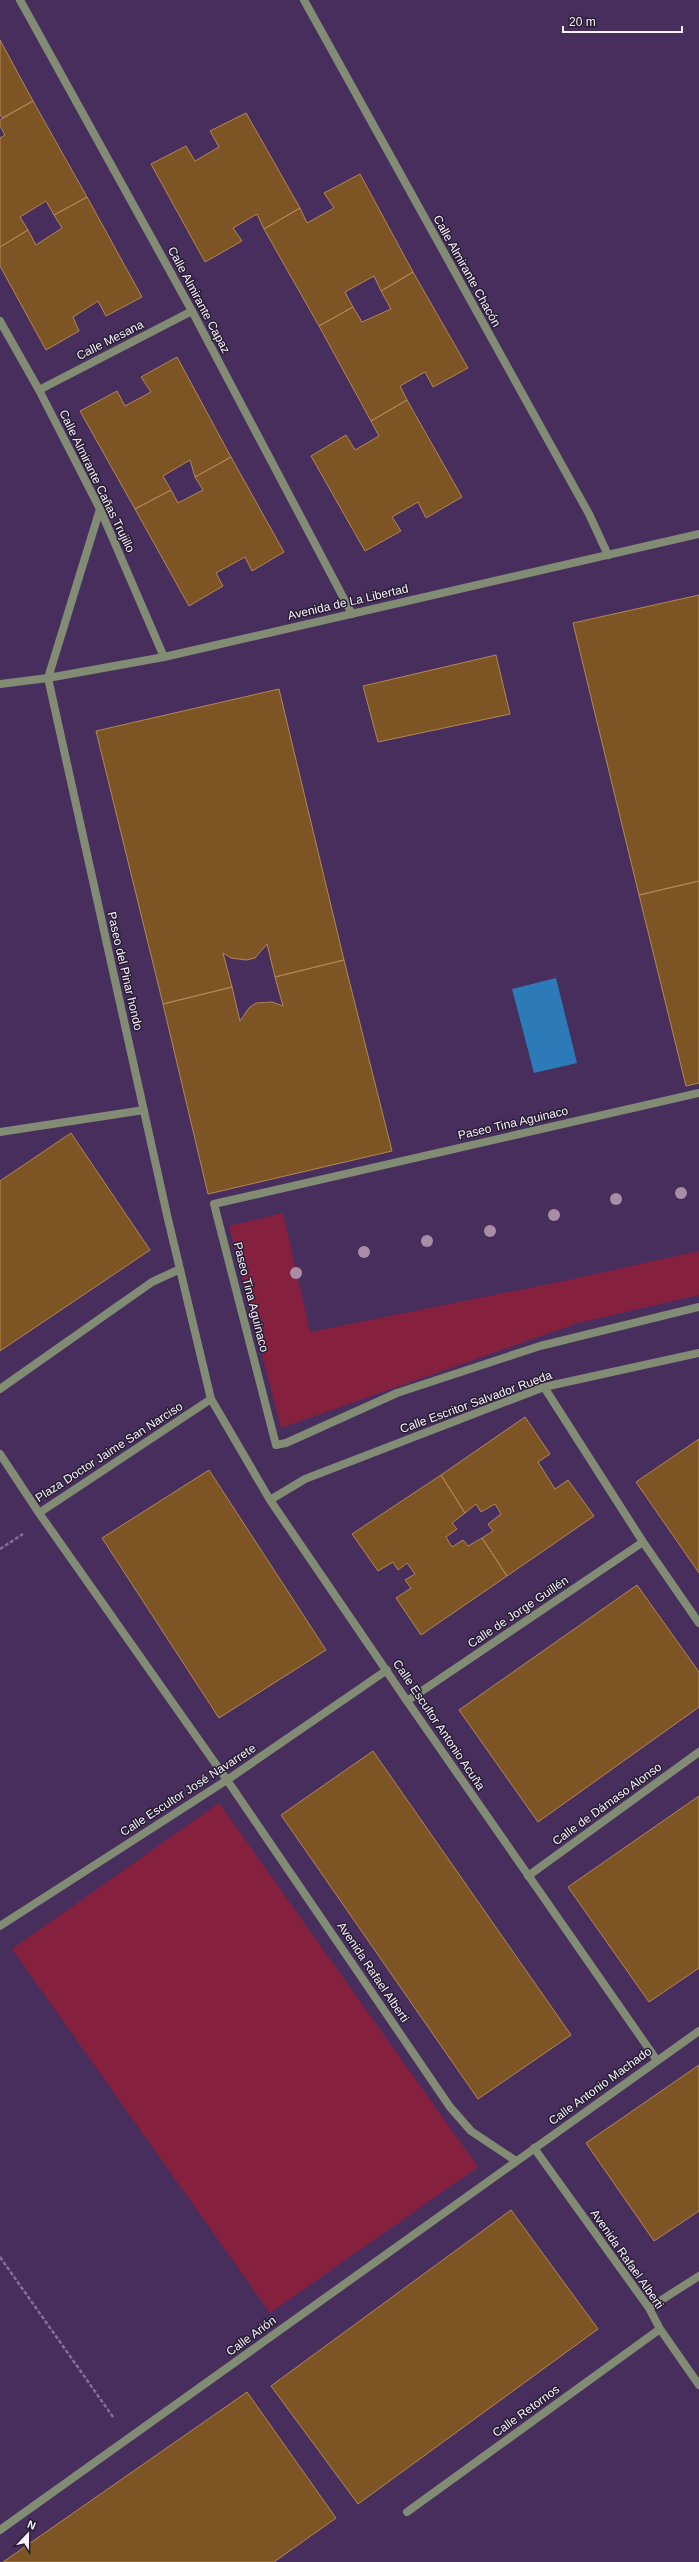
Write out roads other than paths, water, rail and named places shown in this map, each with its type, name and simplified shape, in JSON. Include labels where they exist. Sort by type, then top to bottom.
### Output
[{"type":"street","name":"Calle Almirante Capaz","points":[[20,0],[192,311],[352,614]]},
{"type":"street","name":"Calle Almirante Chacón","points":[[304,0],[589,514],[608,555]]},
{"type":"street","name":"Calle Mesana","points":[[39,390],[192,311]]},
{"type":"street","name":"Calle Almirante Cañas Trujillo","points":[[0,321],[39,390],[100,509],[164,657]]},
{"type":"street","points":[[48,678],[100,509]]},
{"type":"street","name":"Avenida de La Libertad","points":[[0,684],[48,678],[164,657],[699,534]]},
{"type":"street","name":"Paseo del Pinar hondo","points":[[48,678],[180,1269],[212,1399]]},
{"type":"street","name":"Paseo Tina Aguinaco","points":[[699,1093],[214,1204],[276,1445],[286,1443],[397,1393],[540,1346],[699,1307]]},
{"type":"street","points":[[0,1132],[144,1110]]},
{"type":"street","points":[[0,1389],[152,1282],[180,1269]]},
{"type":"street","name":"Calle Escritor Salvador Rueda","points":[[270,1500],[306,1478],[544,1387],[699,1353]]},
{"type":"street","points":[[544,1387],[643,1542],[699,1622]]},
{"type":"street","name":"Calle Escultor Antonio Acuña","points":[[212,1399],[270,1500],[407,1701],[656,2059]]},
{"type":"street","name":"Plaza Doctor Jaime San Narciso","points":[[0,1454],[39,1513],[212,1399]]},
{"type":"street","name":"Avenida Rafael Alberti","points":[[39,1513],[227,1780],[450,2108],[471,2131],[516,2161]]},
{"type":"street","name":"Calle de Jorge Guillén","points":[[407,1701],[643,1542]]},
{"type":"street","name":"Calle Escultor José Navarrete","points":[[0,1926],[227,1780],[387,1670]]},
{"type":"street","name":"Calle de Dámaso Alonso","points":[[528,1876],[699,1752]]},
{"type":"street","name":"Calle Antonio Machado","points":[[516,2161],[656,2059],[699,2031]]},
{"type":"street","name":"Avenida Rafael Alberti","points":[[534,2148],[649,2308],[660,2329],[699,2384]]},
{"type":"street","name":"Calle Arión","points":[[0,2530],[516,2161]]},
{"type":"street","points":[[649,2308],[699,2276]]},
{"type":"street","name":"Calle Retornos","points":[[407,2512],[660,2329]]},
{"type":"water","points":[[556,978],[577,1063],[534,1073],[512,989]]}]
